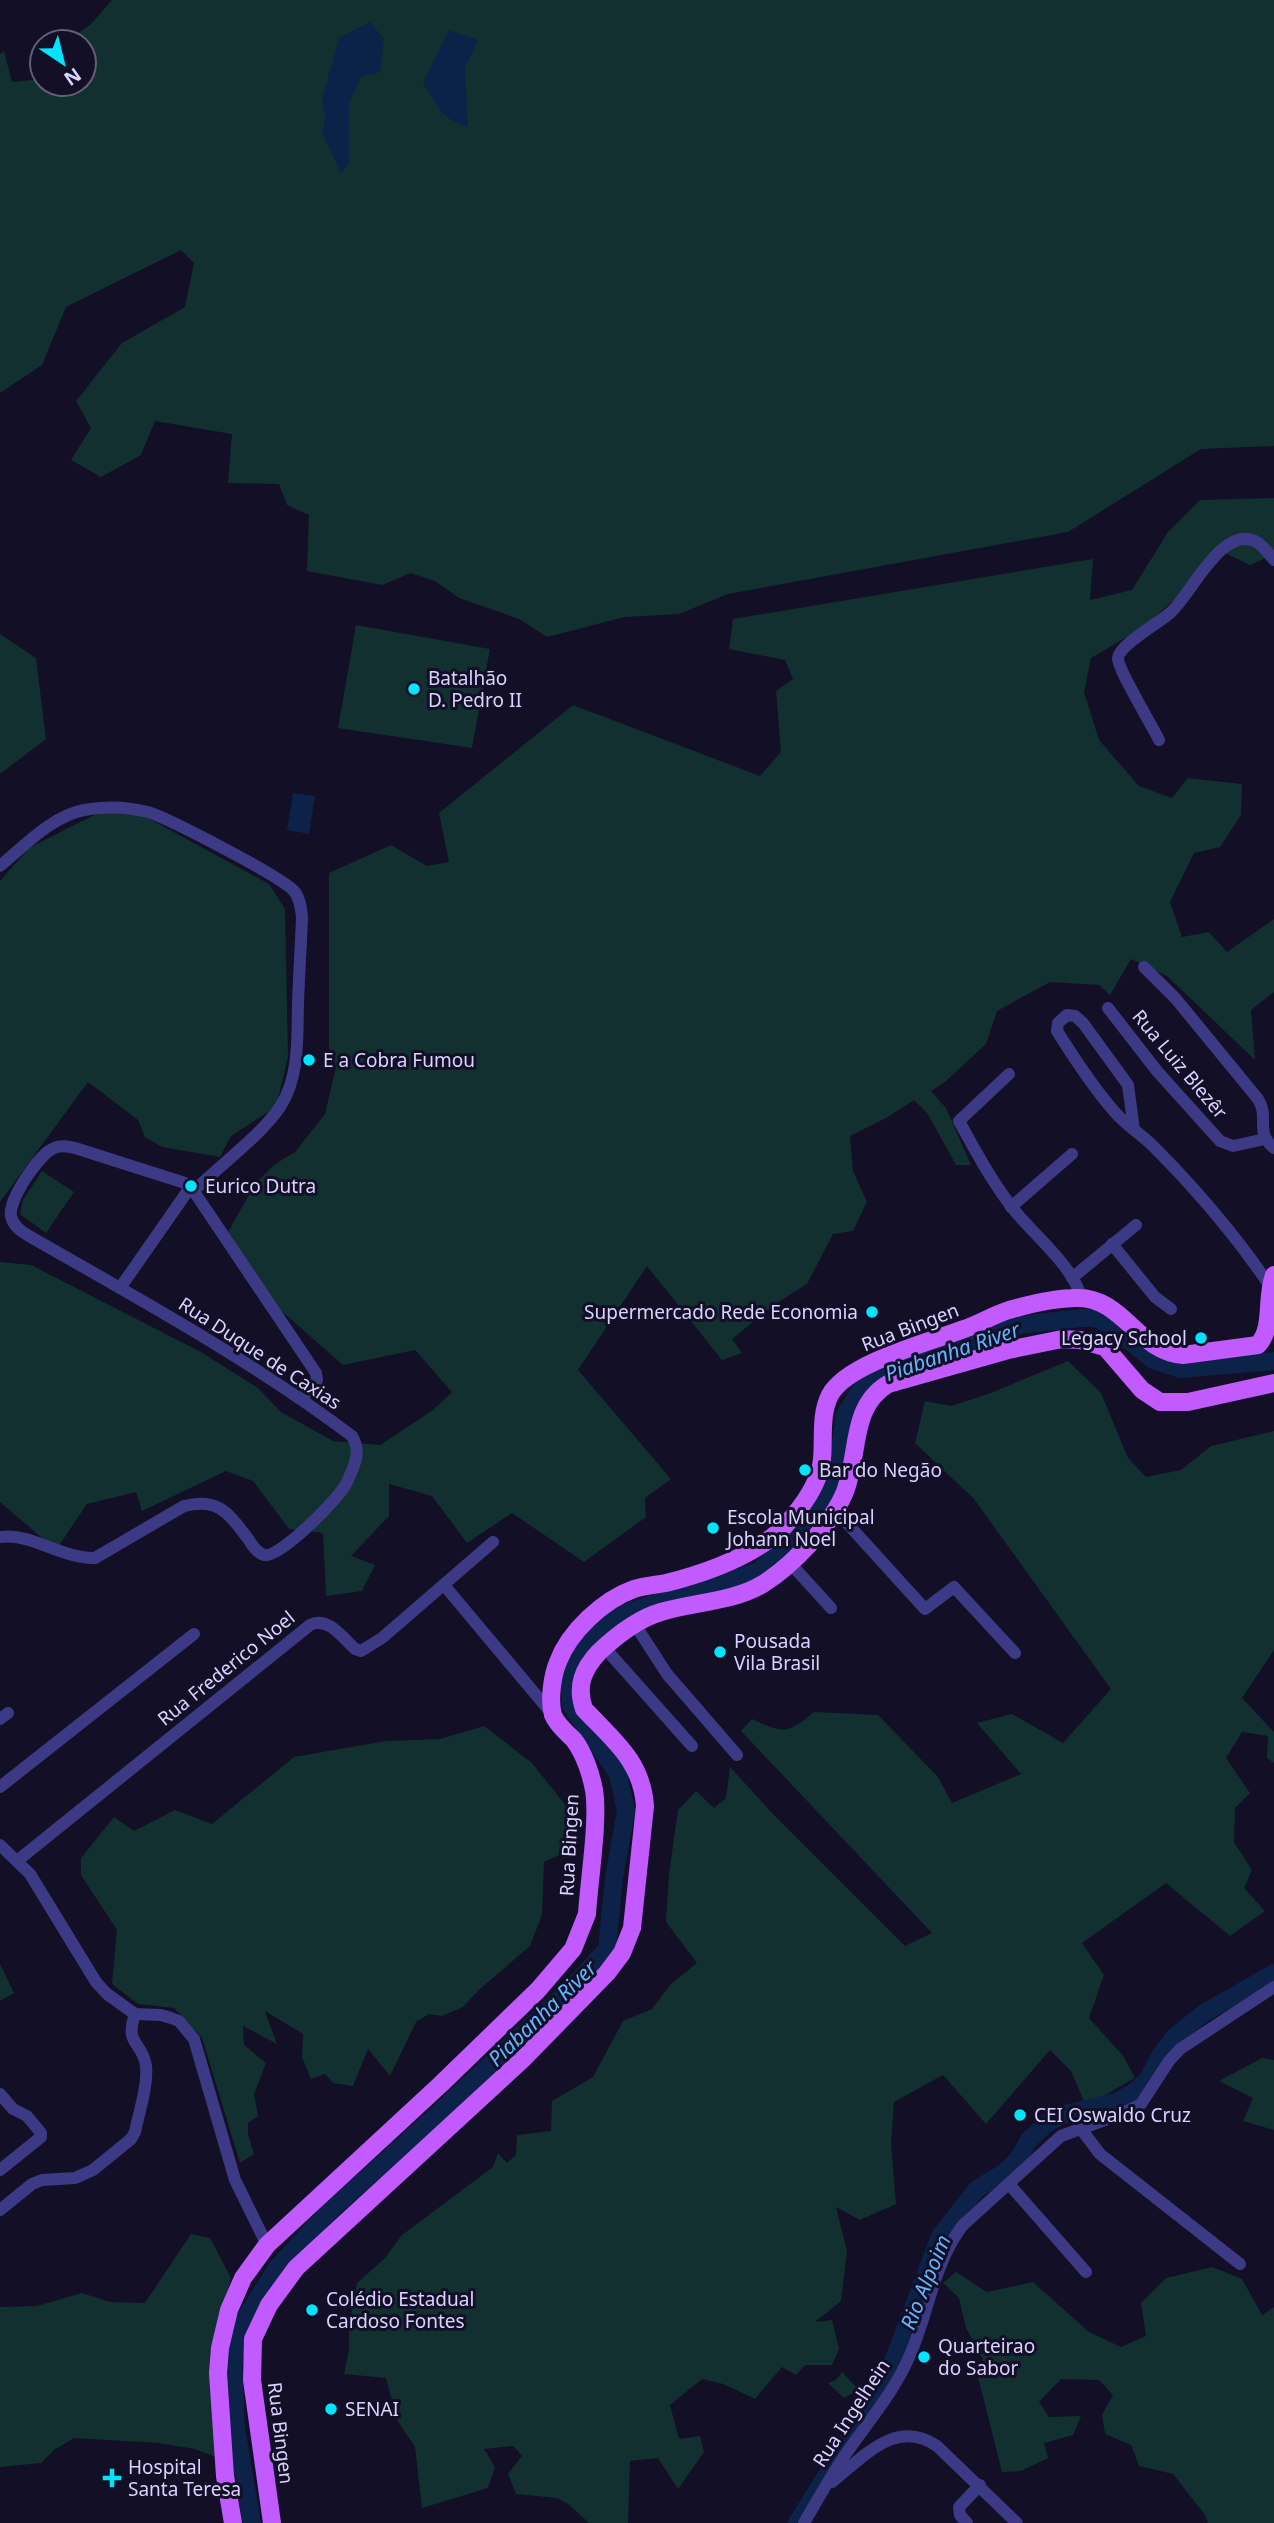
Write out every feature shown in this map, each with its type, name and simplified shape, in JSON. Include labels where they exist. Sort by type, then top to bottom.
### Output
[{"type":"main road","name":"Rua Bingen","points":[[233,2523],[222,2436],[218,2373],[220,2348],[229,2310],[243,2278],[267,2245],[538,1990],[573,1949],[587,1914],[594,1792],[588,1767],[576,1742],[553,1716],[552,1692],[558,1662],[564,1648],[578,1630],[612,1601],[635,1589],[680,1579],[746,1554],[766,1542],[806,1499],[817,1478],[822,1460],[825,1413],[829,1397],[845,1379],[871,1363],[1008,1311],[1045,1301],[1081,1297],[1118,1312],[1149,1343],[1172,1354],[1183,1355],[1258,1345],[1266,1340],[1273,1325],[1272,1281]]},
{"type":"main road","points":[[1129,1325],[1105,1347],[1142,1390],[1160,1402],[1188,1402],[1274,1383]]},
{"type":"main road","name":"Rua Bingen","points":[[272,2523],[252,2380],[253,2339],[269,2305],[296,2267],[522,2060],[607,1973],[622,1953],[632,1928],[645,1806],[643,1787],[629,1758],[584,1709],[580,1699],[580,1683],[589,1664],[604,1647],[634,1623],[659,1612],[753,1589],[790,1563],[835,1511],[851,1472],[859,1421],[877,1391],[888,1384],[916,1374],[1062,1339],[1080,1340],[1105,1347]]},
{"type":"main road","points":[[576,1742],[595,1722]]},
{"type":"street","points":[[1159,740],[1127,682],[1119,664],[1119,654],[1182,602],[1217,553],[1229,544],[1241,538],[1256,541],[1274,560]]},
{"type":"street","points":[[0,866],[49,826],[67,816],[80,810],[121,808],[150,813],[169,821],[295,891],[300,903],[302,916],[297,1050],[286,1096],[278,1110],[225,1161],[192,1186],[120,1288]]},
{"type":"street","name":"Rua Luiz Blezêr","points":[[1108,1008],[1157,1071],[1220,1141],[1233,1146],[1269,1143],[1262,1127],[1265,1111],[1258,1099],[1175,999],[1144,967]]},
{"type":"street","points":[[1134,1130],[1128,1086],[1076,1016],[1067,1015],[1062,1018],[1056,1027],[1059,1035],[1110,1107],[1134,1130],[1152,1145],[1195,1190],[1272,1281]]},
{"type":"street","points":[[1009,1074],[959,1121],[1011,1207],[1072,1278],[1081,1297]]},
{"type":"street","name":"Rua Duque de Caxias","points":[[0,1537],[19,1538],[60,1552],[95,1558],[184,1506],[199,1502],[220,1506],[261,1555],[274,1553],[344,1491],[358,1454],[352,1436],[302,1399],[19,1230],[10,1214],[15,1196],[45,1153],[55,1147],[66,1146],[192,1186]]},
{"type":"street","points":[[1011,1207],[1072,1154]]},
{"type":"street","points":[[192,1186],[316,1373],[317,1380],[302,1399]]},
{"type":"street","points":[[1072,1278],[1136,1225]]},
{"type":"street","points":[[1112,1244],[1155,1297],[1171,1309]]},
{"type":"street","points":[[835,1511],[925,1609],[954,1587],[1015,1653]]},
{"type":"street","name":"Rua Frederico Noel","points":[[18,1861],[310,1625],[318,1621],[325,1622],[355,1649],[361,1651],[382,1638],[492,1542]]},
{"type":"street","points":[[790,1563],[831,1608]]},
{"type":"street","points":[[444,1586],[553,1716]]},
{"type":"street","points":[[634,1623],[667,1674],[737,1755]]},
{"type":"street","points":[[0,1787],[194,1634]]},
{"type":"street","points":[[604,1647],[692,1746]]},
{"type":"street","points":[[0,1845],[18,1861],[39,1888],[96,1982],[107,1994],[135,2014],[161,2015],[179,2021],[194,2039],[235,2180],[267,2245]]},
{"type":"street","name":"Rua Ingelhein","points":[[804,2523],[844,2457],[891,2393],[910,2356],[939,2265],[949,2244],[978,2209],[1061,2136],[1140,2104],[1180,2049],[1274,1986]]},
{"type":"street","points":[[0,2210],[32,2184],[42,2180],[75,2178],[93,2171],[131,2139],[135,2132],[146,2075],[144,2057],[131,2036],[135,2014]]},
{"type":"street","points":[[0,2094],[13,2109],[23,2112],[41,2133],[41,2137],[0,2170]]},
{"type":"street","points":[[1081,2129],[1100,2154],[1240,2264]]},
{"type":"street","points":[[1009,2183],[1086,2272]]},
{"type":"street","points":[[825,2487],[880,2445],[899,2435],[912,2434],[937,2446],[1017,2523]]},
{"type":"street","points":[[967,2523],[960,2515],[960,2507],[979,2485]]},
{"type":"green space","points":[[112,0],[1274,0],[1274,446],[1201,449],[1068,532],[728,594],[679,614],[625,617],[547,637],[519,619],[459,598],[435,581],[411,573],[382,585],[307,571],[309,515],[287,505],[279,484],[228,483],[232,434],[155,421],[141,455],[101,477],[71,460],[91,428],[76,401],[122,343],[185,307],[194,263],[181,250],[66,307],[42,365],[0,393],[0,54],[4,51],[12,82],[28,80],[28,98],[98,98],[98,28],[85,28]]},
{"type":"green space","points":[[1274,498],[1274,554],[1250,565],[1225,553],[1144,627],[1091,658],[1084,692],[1099,740],[1139,786],[1172,798],[1188,778],[1242,784],[1241,815],[1220,847],[1194,853],[1170,902],[1182,937],[1209,932],[1227,952],[1274,919],[1274,992],[1251,1010],[1255,1060],[1167,976],[1131,959],[1110,995],[1099,985],[1050,982],[997,1011],[986,1044],[946,1081],[931,1091],[946,1108],[971,1165],[956,1165],[927,1113],[914,1100],[850,1136],[853,1171],[867,1202],[853,1231],[833,1234],[807,1284],[775,1304],[732,1339],[742,1353],[722,1360],[647,1266],[578,1370],[671,1479],[645,1498],[646,1517],[584,1562],[512,1513],[467,1543],[432,1496],[389,1484],[389,1516],[351,1556],[375,1565],[362,1591],[326,1596],[323,1533],[289,1529],[253,1481],[226,1471],[142,1511],[136,1492],[87,1504],[56,1550],[0,1502],[0,1262],[31,1265],[201,1352],[258,1388],[281,1412],[333,1441],[380,1445],[433,1410],[452,1392],[415,1350],[343,1365],[278,1308],[228,1232],[255,1184],[275,1164],[295,1152],[325,1114],[336,1067],[329,1048],[329,873],[391,845],[427,866],[449,862],[439,813],[573,705],[760,776],[781,752],[776,691],[793,679],[785,660],[729,649],[733,619],[1093,559],[1090,600],[1132,590],[1168,532],[1200,500]]},
{"type":"green space","name":"Batalhão D. Pedro II","points":[[356,625],[490,649],[472,748],[338,728]]},
{"type":"green space","points":[[0,634],[36,658],[46,739],[0,774]]},
{"type":"green space","points":[[98,813],[139,813],[269,884],[285,909],[288,1057],[276,1107],[231,1136],[220,1157],[162,1147],[145,1137],[138,1120],[88,1082],[0,1202],[0,881],[29,848]]},
{"type":"green space","points":[[42,1171],[74,1192],[46,1233],[20,1214],[23,1200]]},
{"type":"green space","points":[[1068,1361],[1101,1393],[1128,1458],[1146,1477],[1181,1470],[1211,1446],[1274,1431],[1274,1650],[1242,1698],[1274,1732],[1274,1763],[1267,1758],[1268,1736],[1242,1732],[1226,1758],[1250,1793],[1235,1808],[1234,1842],[1252,1870],[1244,1888],[1265,1911],[1230,1936],[1166,1883],[1082,1943],[1104,1975],[1089,2018],[1124,2057],[1135,2078],[1086,2106],[1071,2071],[1050,2050],[986,2124],[943,2075],[894,2102],[891,2143],[896,2204],[860,2220],[836,2207],[847,2251],[841,2301],[815,2322],[832,2320],[839,2349],[832,2365],[805,2365],[796,2375],[782,2367],[755,2399],[723,2384],[702,2379],[670,2405],[679,2439],[700,2436],[704,2452],[678,2489],[658,2458],[630,2461],[628,2523],[589,2523],[557,2498],[516,2494],[508,2474],[522,2456],[513,2446],[484,2449],[495,2467],[488,2488],[422,2508],[415,2447],[397,2420],[386,2378],[344,2374],[357,2283],[385,2258],[402,2235],[493,2167],[498,2153],[507,2163],[516,2155],[517,2135],[551,2131],[552,2101],[593,2077],[623,2021],[652,2009],[670,1985],[697,1963],[666,1922],[669,1874],[678,1810],[696,1791],[714,1808],[726,1798],[730,1767],[772,1813],[905,1946],[932,1933],[741,1731],[752,1719],[784,1729],[797,1725],[814,1712],[878,1715],[938,1777],[952,1803],[1021,1774],[977,1723],[1012,1714],[1063,1743],[1111,1689],[974,1499],[915,1443],[925,1401],[951,1406]]},
{"type":"green space","points":[[484,1726],[532,1763],[571,1812],[572,1849],[544,1862],[542,1915],[530,1946],[463,2007],[442,2016],[429,2014],[416,2022],[390,2076],[368,2049],[353,2086],[333,2083],[325,2074],[311,2079],[302,2057],[303,2034],[265,2011],[277,2044],[243,2026],[244,2045],[266,2063],[254,2094],[258,2116],[248,2123],[254,2154],[240,2163],[202,2038],[174,2008],[138,2004],[112,1984],[117,1930],[81,1875],[81,1858],[114,1817],[134,1831],[175,1810],[212,1824],[294,1757],[386,1741],[440,1739]]},
{"type":"green space","points":[[0,1964],[14,1993],[0,2001]]},
{"type":"green space","points":[[1262,2058],[1274,2060],[1274,2130],[1243,2121],[1253,2098],[1219,2081]]},
{"type":"green space","points":[[191,2234],[210,2238],[231,2278],[211,2352],[216,2457],[195,2449],[159,2443],[74,2438],[54,2450],[41,2463],[0,2467],[0,2307],[37,2306],[82,2293],[110,2302],[145,2303]]},
{"type":"green space","points":[[1212,2267],[1242,2279],[1262,2315],[1274,2307],[1274,2523],[1208,2523],[1205,2515],[1173,2474],[1139,2466],[1131,2445],[1105,2434],[1102,2415],[1113,2395],[1099,2380],[1061,2379],[1039,2402],[1049,2417],[1081,2416],[1073,2435],[1044,2443],[1048,2458],[1021,2471],[1002,2472],[978,2377],[983,2359],[966,2328],[959,2298],[943,2283],[956,2272],[987,2292],[1033,2282],[1089,2332],[1121,2347],[1146,2336],[1141,2303],[1166,2278]]},
{"type":"green space","points":[[842,2372],[859,2390],[844,2398],[828,2383],[836,2380]]},
{"type":"water","points":[[370,22],[384,39],[380,72],[361,77],[349,103],[349,164],[341,173],[322,133],[325,117],[322,99],[339,38]]},
{"type":"water","points":[[449,30],[478,40],[465,68],[468,127],[446,116],[423,83]]},
{"type":"water","points":[[293,793],[315,796],[309,834],[287,830]]},
{"type":"waterway","name":"Piabanha River","points":[[252,2523],[236,2428],[233,2365],[241,2326],[276,2269],[332,2209],[437,2115],[569,1990],[607,1949],[614,1878],[626,1811],[618,1774],[571,1705],[569,1675],[589,1641],[618,1615],[759,1571],[807,1525],[835,1482],[845,1415],[859,1392],[879,1375],[1020,1325],[1081,1318],[1095,1318],[1110,1325],[1153,1360],[1180,1369],[1274,1361]]},
{"type":"waterway","name":"Rio Alpoim","points":[[797,2523],[887,2378],[940,2236],[977,2189],[1005,2172],[1018,2159],[1029,2140],[1046,2124],[1065,2114],[1116,2102],[1134,2092],[1148,2079],[1174,2037],[1204,2013],[1274,1973]]},
{"type":"place","name":"Batalhão D. Pedro II","points":[[414,689]]},
{"type":"place","name":"E a Cobra Fumou","points":[[309,1060]]},
{"type":"place","name":"Eurico Dutra","points":[[191,1186]]},
{"type":"place","name":"Supermercado Rede Economia","points":[[872,1312]]},
{"type":"place","name":"Legacy School","points":[[1201,1338]]},
{"type":"place","name":"Bar do Negão","points":[[805,1470]]},
{"type":"place","name":"Escola Municipal Johann Noel","points":[[713,1528]]},
{"type":"place","name":"Pousada Vila Brasil","points":[[720,1652]]},
{"type":"place","name":"CEI Oswaldo Cruz","points":[[1020,2115]]},
{"type":"place","name":"Colédio Estadual Cardoso Fontes","points":[[312,2310]]},
{"type":"place","name":"Quarteirao do Sabor","points":[[924,2357]]},
{"type":"place","name":"SENAI","points":[[331,2409]]},
{"type":"place","name":"Hospital Santa Teresa","points":[[112,2478]]}]
